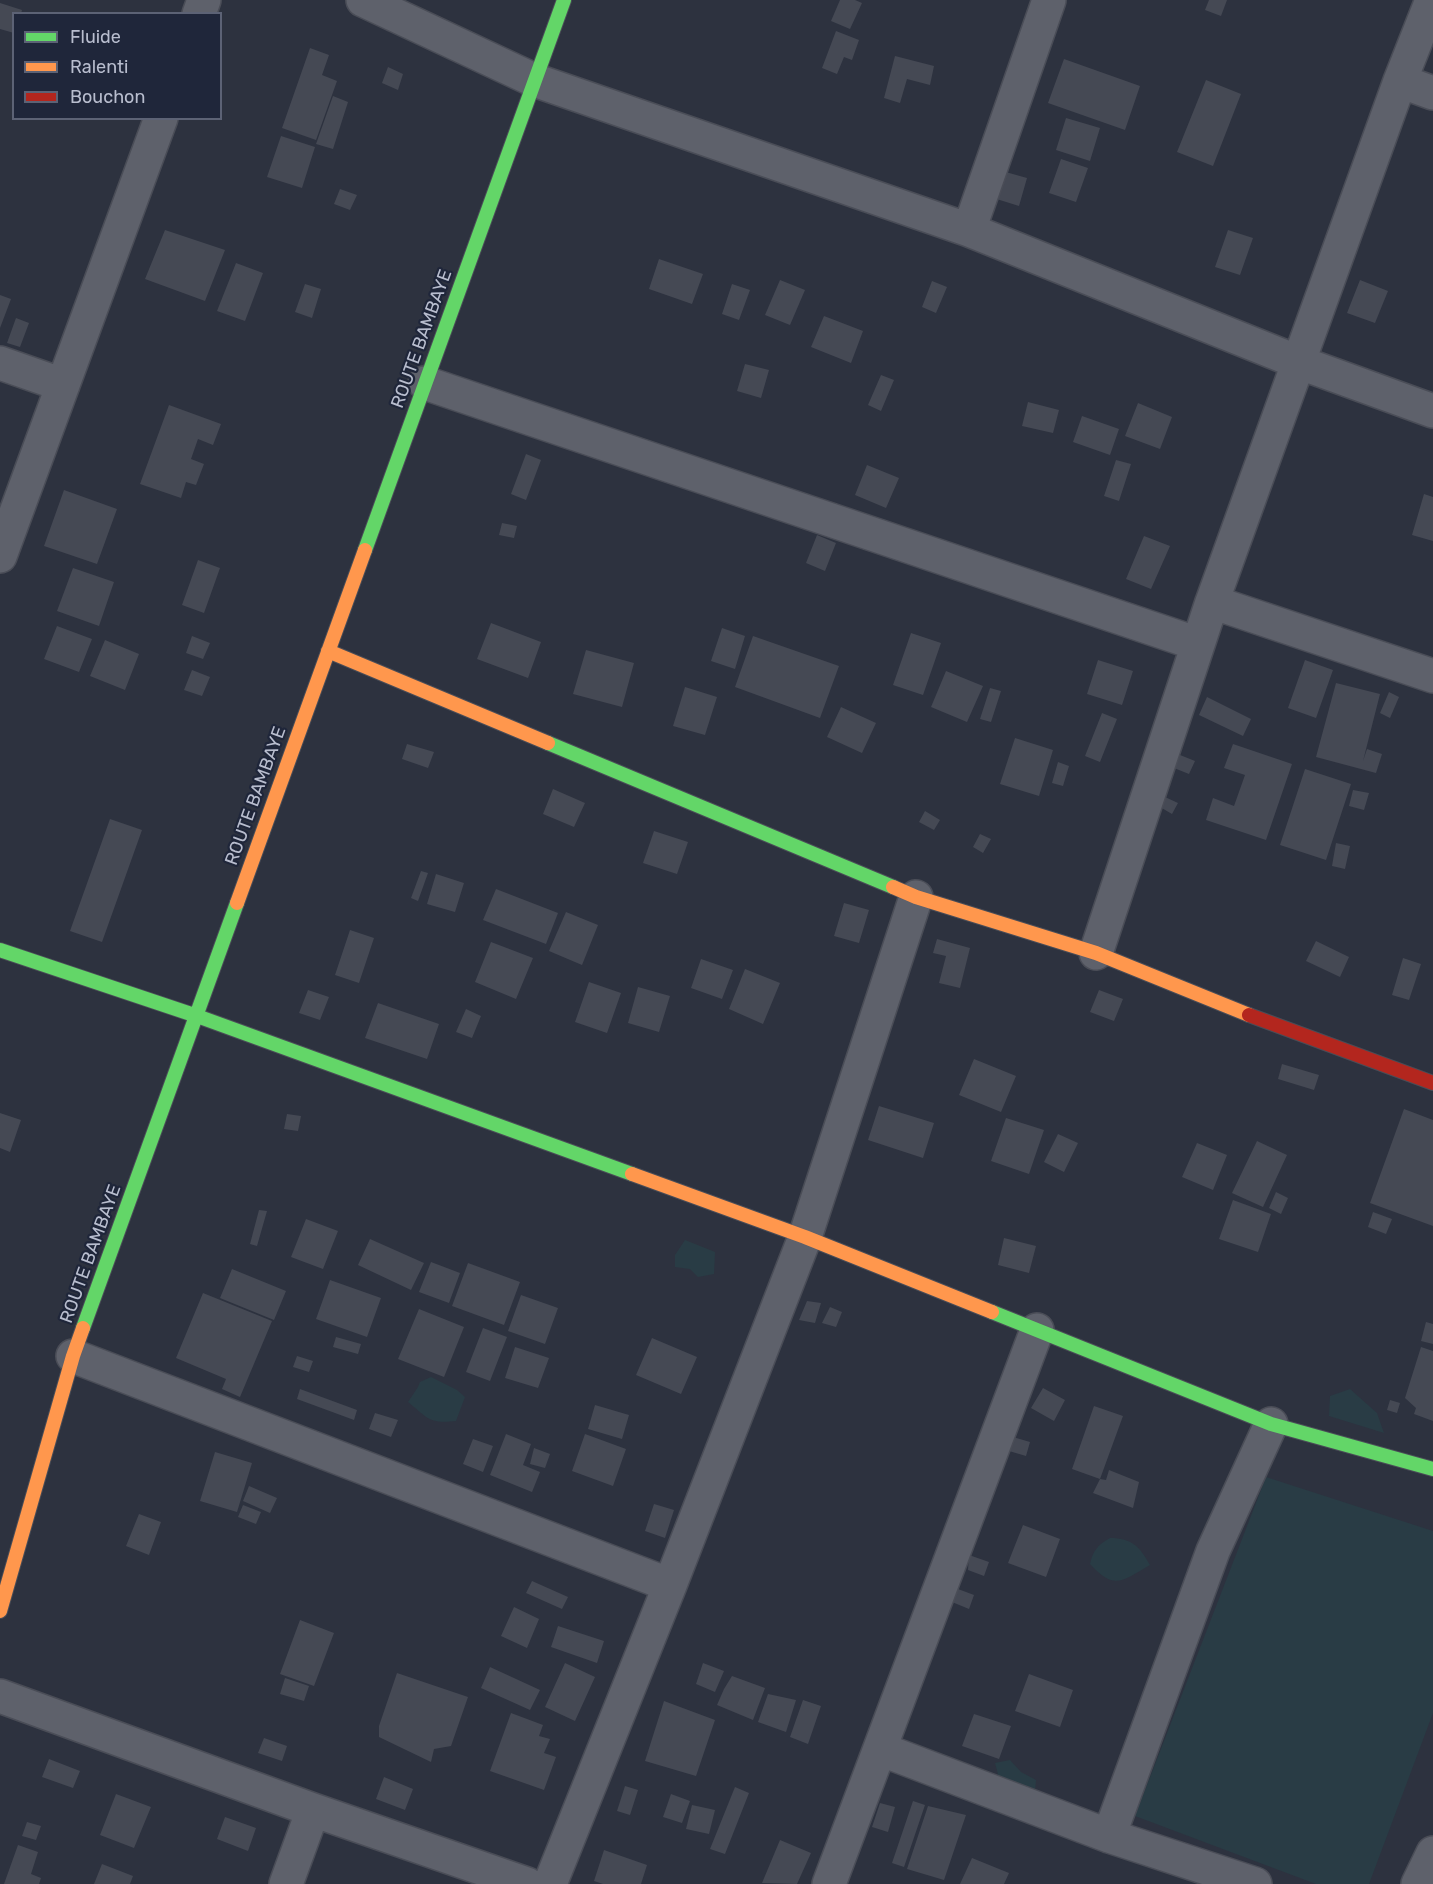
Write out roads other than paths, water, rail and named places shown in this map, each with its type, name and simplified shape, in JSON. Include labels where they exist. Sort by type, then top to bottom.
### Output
[{"type":"street","points":[[363,0],[534,80],[969,230],[1298,362],[1433,411]]},
{"type":"street","name":"ROUTE BAMBAYE","points":[[0,1611],[74,1356],[564,0]]},
{"type":"street","points":[[969,230],[1049,0]]},
{"type":"street","points":[[1096,953],[1212,602],[1400,81],[1432,0]]},
{"type":"street","points":[[1400,81],[1433,93]]},
{"type":"street","points":[[0,556],[160,120]]},
{"type":"street","points":[[0,363],[63,385]]},
{"type":"street","points":[[425,383],[1198,644]]},
{"type":"street","points":[[1212,602],[1433,676]]},
{"type":"street","points":[[328,651],[916,897],[1096,953],[1272,1024],[1433,1083]]},
{"type":"street","points":[[550,1884],[670,1585],[805,1237],[916,897]]},
{"type":"street","points":[[0,950],[196,1016],[805,1237],[1271,1424],[1433,1470]]},
{"type":"street","points":[[829,1884],[1037,1330]]},
{"type":"street","points":[[74,1356],[670,1585]]},
{"type":"street","points":[[1108,1836],[1213,1551],[1271,1424]]},
{"type":"street","points":[[0,1696],[313,1810],[527,1884]]},
{"type":"street","points":[[880,1749],[1108,1836],[1256,1884]]},
{"type":"street","points":[[286,1884],[313,1810]]},
{"type":"street","points":[[1418,1884],[1433,1853]]}]
